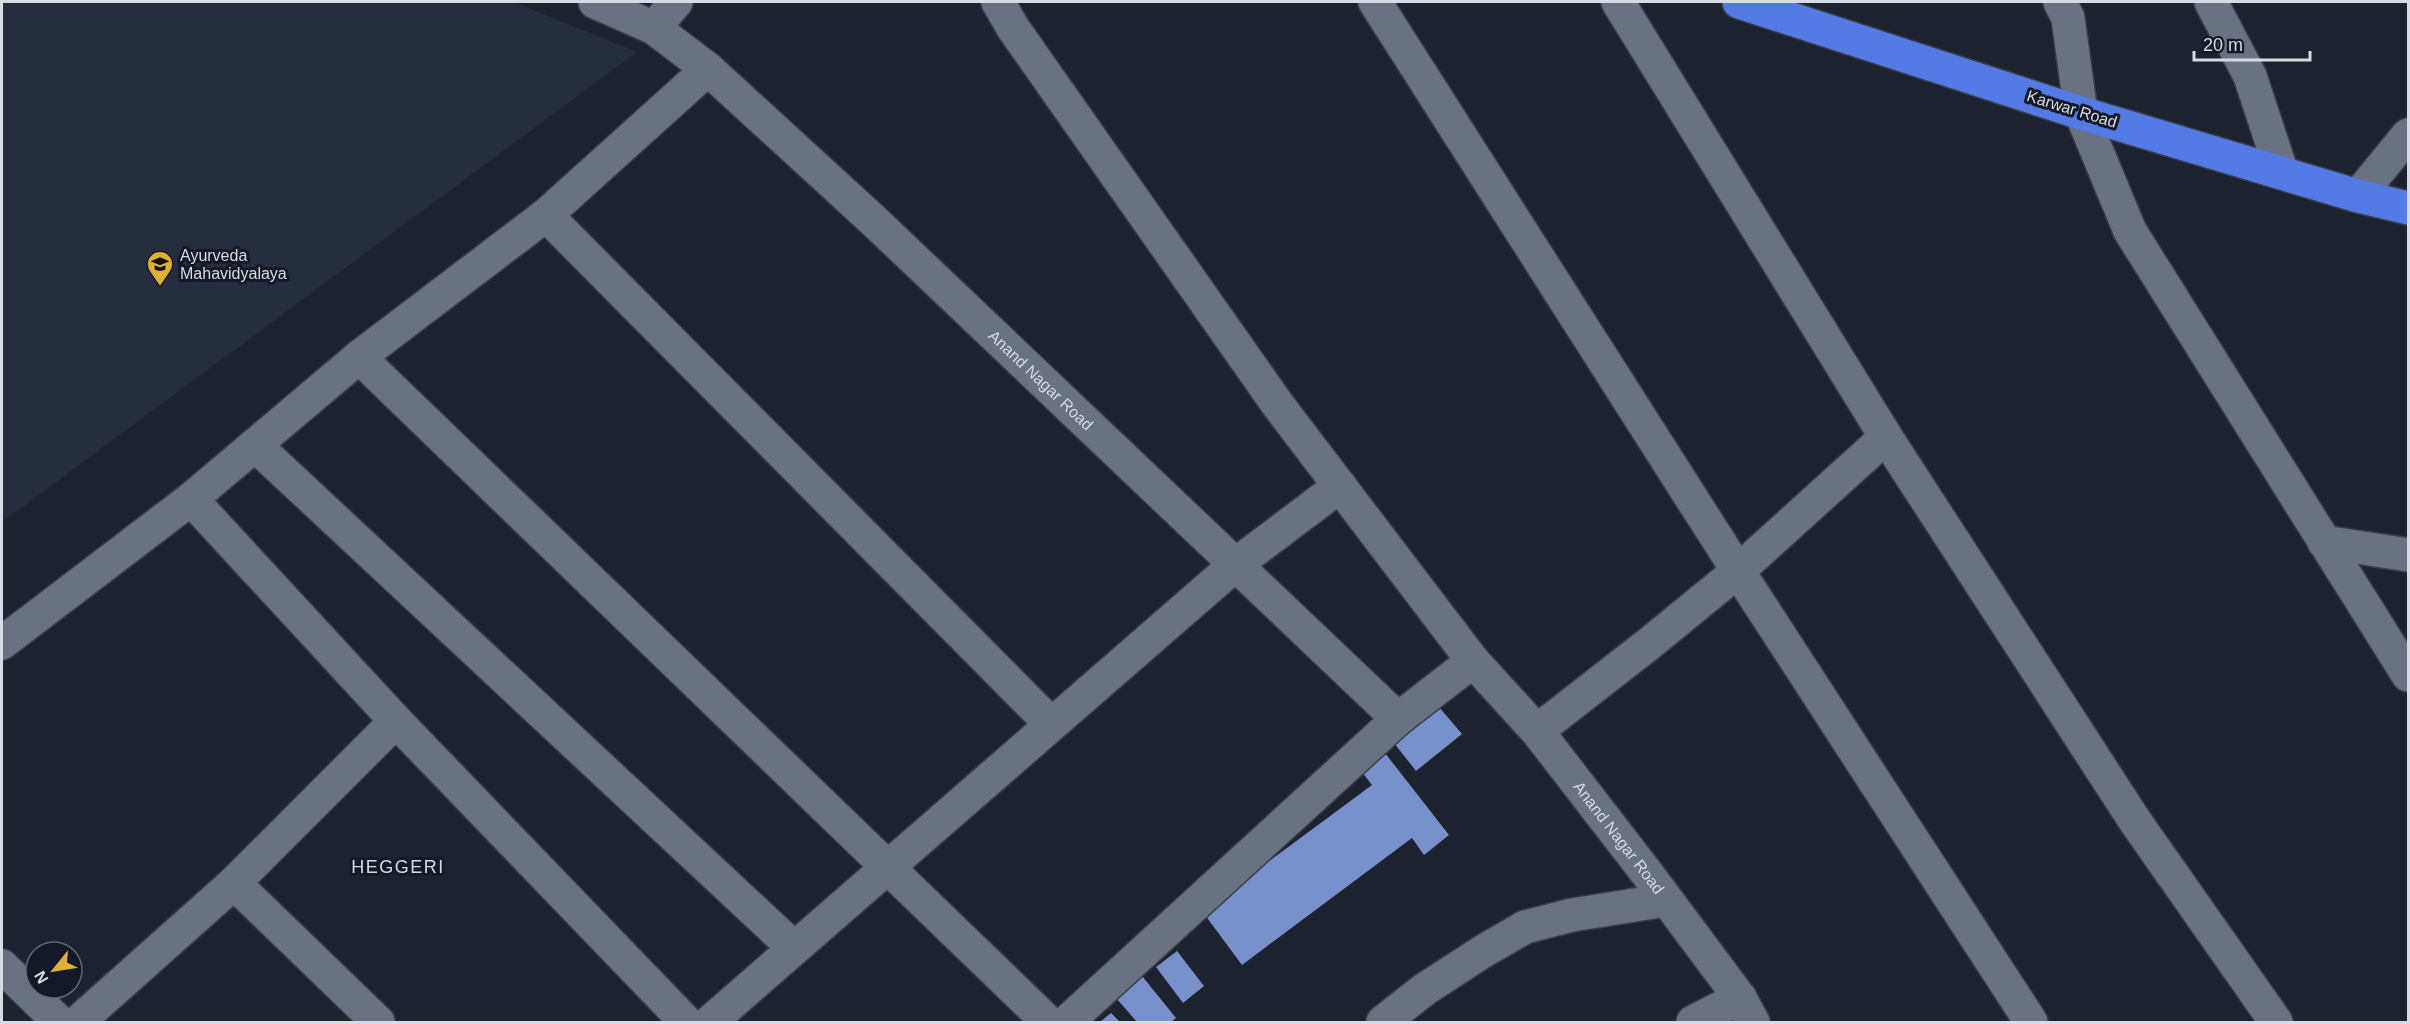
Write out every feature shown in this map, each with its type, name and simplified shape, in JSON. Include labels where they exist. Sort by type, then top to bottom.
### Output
[{"type":"highway","name":"Karwar Road","points":[[1739,2],[2081,113],[2358,196],[2409,208]]},
{"type":"street","name":"Anand Nagar Road","points":[[595,2],[654,28],[708,69],[874,221],[1398,719]]},
{"type":"street","points":[[654,28],[676,2]]},
{"type":"street","name":"Anand Nagar Road","points":[[998,2],[1012,28],[1264,386],[1473,661],[1537,731],[1666,900],[1746,1010]]},
{"type":"street","points":[[1375,2],[1738,571],[2031,1023]]},
{"type":"street","points":[[1618,2],[1886,437],[2135,821],[2276,1023]]},
{"type":"street","points":[[2060,2],[2068,18],[2081,113],[2130,231],[2409,675]]},
{"type":"street","points":[[2211,2],[2250,75],[2282,173]]},
{"type":"street","points":[[2,643],[191,499],[359,357],[546,215],[708,69]]},
{"type":"street","points":[[2358,196],[2409,135]]},
{"type":"street","points":[[546,215],[1051,724]]},
{"type":"street","points":[[359,357],[1048,1023]]},
{"type":"street","points":[[1537,731],[1650,644],[1738,571],[1886,437]]},
{"type":"street","points":[[255,446],[794,948]]},
{"type":"street","points":[[710,1023],[886,867],[1235,565],[1340,486]]},
{"type":"street","points":[[191,499],[396,721],[686,1023]]},
{"type":"street","points":[[2324,542],[2409,555]]},
{"type":"street","points":[[1066,1023],[1398,719],[1473,661]]},
{"type":"street","points":[[78,1023],[234,883],[396,721]]},
{"type":"street","points":[[234,883],[378,1023]]},
{"type":"street","points":[[1383,1023],[1425,989],[1526,927],[1572,915],[1666,900]]},
{"type":"street","points":[[2,966],[59,1023]]},
{"type":"street","points":[[1693,1023],[1746,1010]]},
{"type":"shaded area","name":"Ayurveda Mahavidyalaya","points":[[2,2],[514,2],[637,52],[2,522]]},
{"type":"building","points":[[1439,707],[1462,734],[1416,771],[1394,743]]},
{"type":"building","points":[[1385,753],[1449,835],[1424,855],[1412,838],[1242,965],[1202,911],[1372,785],[1361,771]]},
{"type":"building","points":[[1177,951],[1204,986],[1183,1003],[1156,967]]},
{"type":"building","points":[[1142,976],[1176,1018],[1171,1022],[1137,1022],[1116,998]]},
{"type":"building","points":[[1111,1013],[1120,1022],[1100,1022]]},
{"type":"place","name":"Ayurveda Mahavidyalaya","points":[[160,287]]},
{"type":"district","name":"HEGGERI","points":[[398,867]]}]
